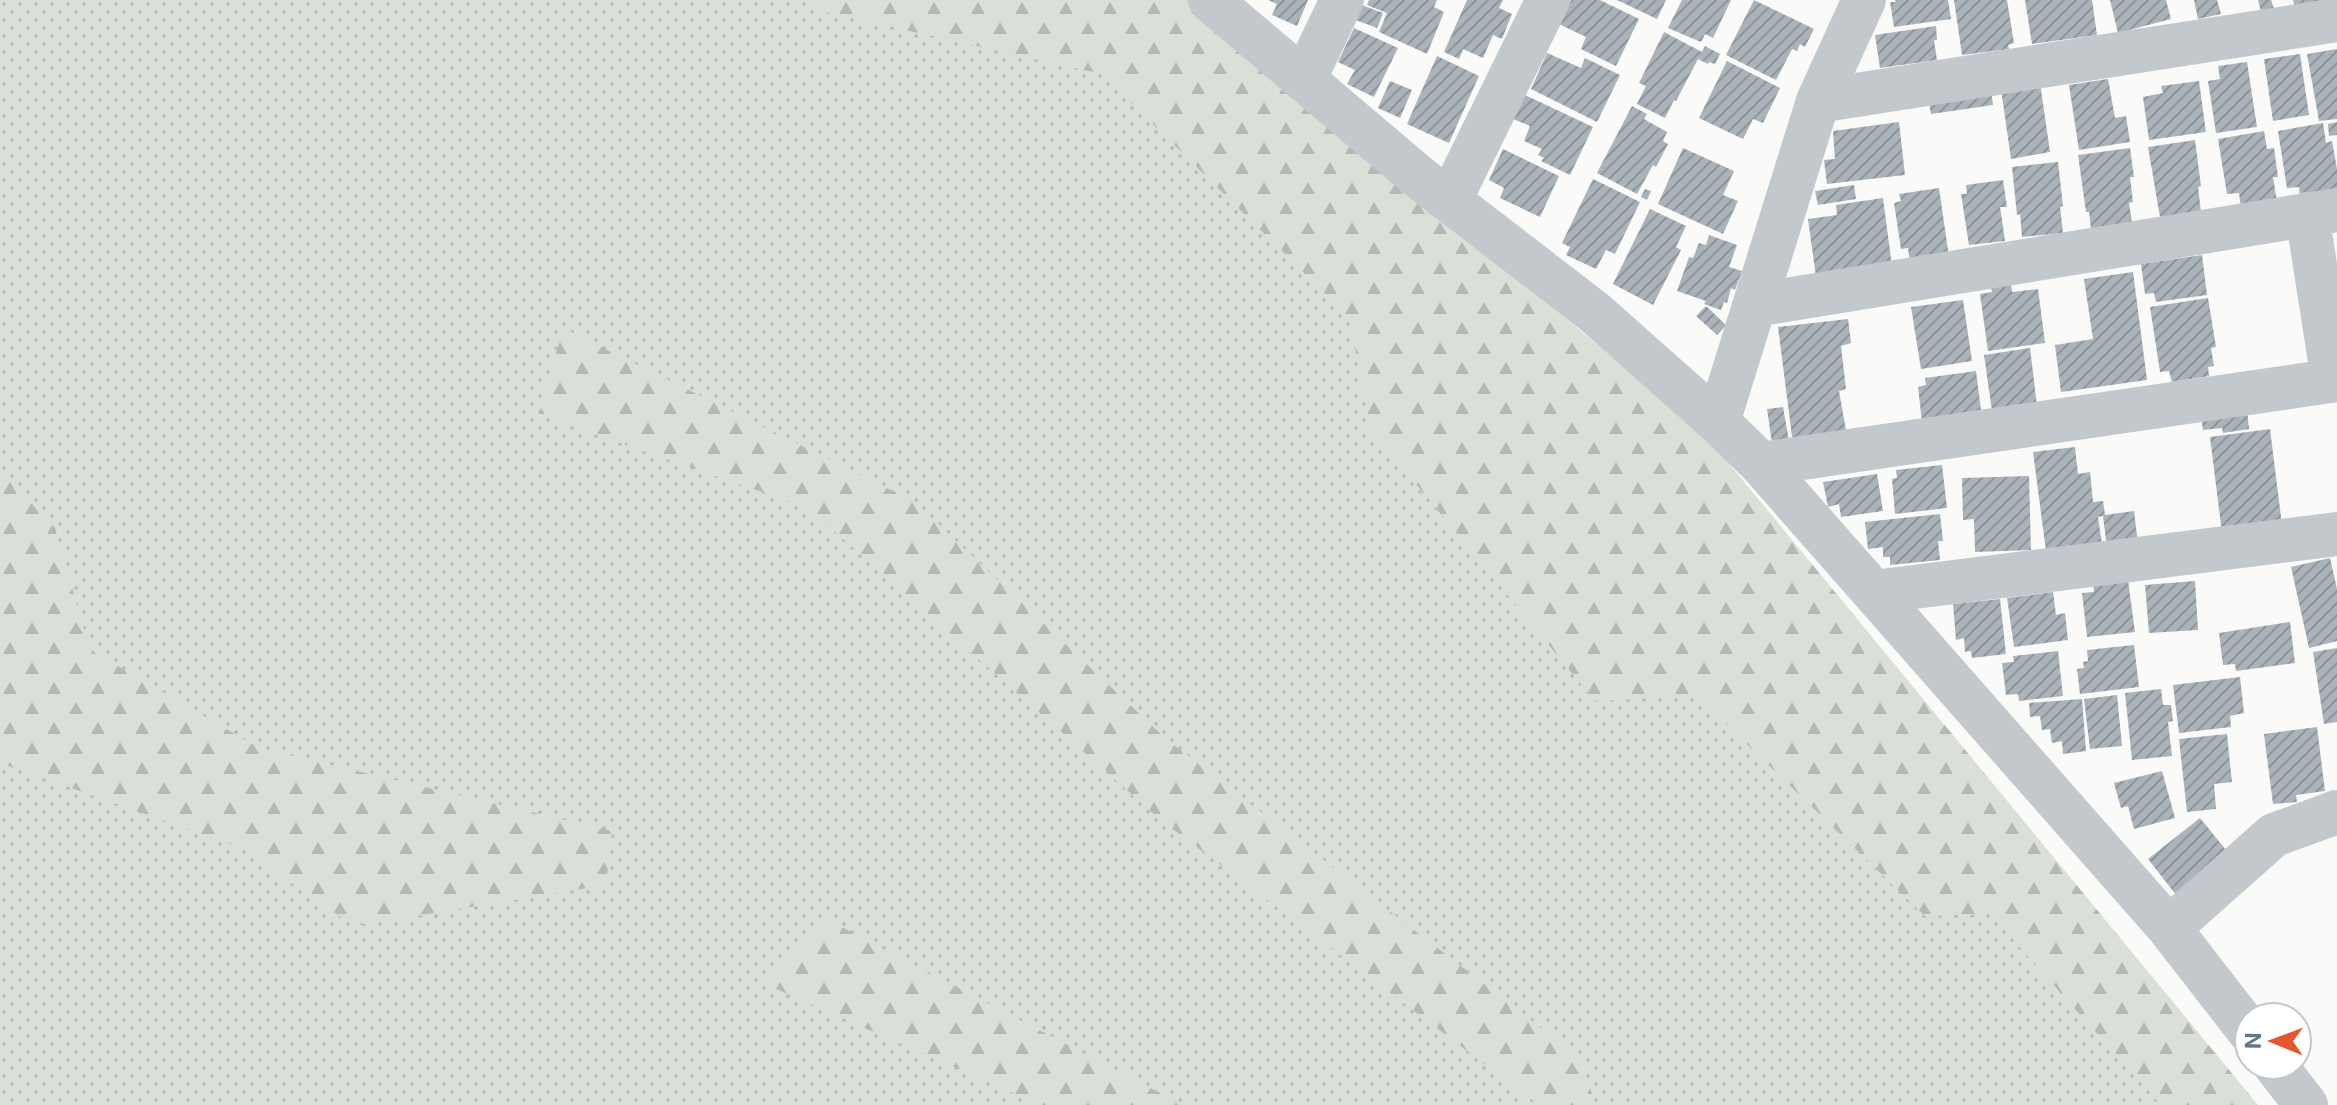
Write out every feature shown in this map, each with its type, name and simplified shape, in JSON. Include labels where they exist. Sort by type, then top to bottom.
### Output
[{"type":"street","points":[[1210,0],[1420,178],[1594,312],[1761,464],[2169,928],[2233,1010]]},
{"type":"street","points":[[1304,80],[1342,0]]},
{"type":"street","points":[[1450,200],[1548,0]]},
{"type":"street","points":[[1718,422],[1818,101],[1864,0]]},
{"type":"street","points":[[1818,101],[2337,20]]},
{"type":"street","points":[[1755,305],[2322,212],[2335,380],[1761,464]]},
{"type":"street","points":[[1874,592],[2337,534]]},
{"type":"street","points":[[2169,928],[2274,835],[2337,812]]},
{"type":"street","points":[[2287,1081],[2306,1105]]},
{"type":"green space","points":[[0,0],[1188,0],[2258,1105],[0,1105]]},
{"type":"green space","points":[[811,0],[1188,0],[1708,438],[2233,1075],[2233,1081],[2238,1081],[2258,1105],[2161,1105],[1990,914],[1925,916],[1697,696],[1595,701],[1369,427],[1350,318],[1102,74],[821,11]]},
{"type":"green space","points":[[563,328],[915,502],[1165,738],[1579,1057],[1596,1105],[1539,1105],[1162,821],[808,508],[539,415]]},
{"type":"green space","points":[[0,471],[55,528],[90,650],[259,748],[612,831],[606,885],[354,926],[239,847],[0,763]]},
{"type":"green space","points":[[828,920],[1183,1105],[1041,1105],[758,981]]},
{"type":"building","points":[[1268,0],[1308,0],[1297,26],[1272,15],[1277,4]]},
{"type":"building","points":[[1369,0],[1437,0],[1434,7],[1444,12],[1427,54],[1379,32],[1387,13],[1367,5]]},
{"type":"building","points":[[1467,0],[1503,0],[1499,8],[1512,14],[1502,39],[1493,35],[1483,58],[1463,49],[1459,59],[1444,52]]},
{"type":"building","points":[[1571,0],[1600,0],[1639,19],[1616,66],[1581,49],[1586,37],[1559,24]]},
{"type":"building","points":[[1617,0],[1666,0],[1657,19]]},
{"type":"building","points":[[1682,0],[1731,0],[1713,38],[1705,34],[1701,42],[1668,28]]},
{"type":"building","points":[[1754,0],[1814,29],[1805,47],[1800,44],[1797,51],[1792,49],[1776,80],[1726,55]]},
{"type":"building","points":[[1948,0],[1951,19],[1894,27],[1890,2]]},
{"type":"building","points":[[1954,0],[2007,0],[2014,43],[2008,45],[2009,49],[1962,55]]},
{"type":"building","points":[[2025,0],[2092,0],[2097,35],[2032,44]]},
{"type":"building","points":[[2110,0],[2166,0],[2171,19],[2118,33]]},
{"type":"building","points":[[2194,0],[2217,0],[2221,14],[2198,19]]},
{"type":"building","points":[[2258,0],[2271,0],[2274,9],[2261,12]]},
{"type":"building","points":[[2293,0],[2327,0],[2296,13]]},
{"type":"building","points":[[1359,4],[1383,13],[1377,28],[1353,19]]},
{"type":"building","points":[[1936,26],[1937,40],[1934,40],[1937,60],[1880,68],[1875,35]]},
{"type":"building","points":[[1354,28],[1398,48],[1374,97],[1347,84],[1355,70],[1338,62]]},
{"type":"building","points":[[1664,32],[1702,52],[1705,46],[1720,54],[1715,64],[1698,59],[1665,118],[1637,104],[1646,86],[1639,83]]},
{"type":"building","points":[[2337,49],[2337,119],[2319,121],[2307,54]]},
{"type":"building","points":[[1547,53],[1581,68],[1585,58],[1620,75],[1597,122],[1531,89]]},
{"type":"building","points":[[2300,54],[2309,115],[2273,121],[2264,59]]},
{"type":"building","points":[[1437,56],[1479,76],[1449,143],[1407,124]]},
{"type":"building","points":[[1727,61],[1780,88],[1763,123],[1753,119],[1743,139],[1699,118]]},
{"type":"building","points":[[2247,62],[2257,127],[2216,133],[2208,81],[2220,79],[2218,66]]},
{"type":"building","points":[[2108,79],[2115,118],[2126,116],[2130,142],[2079,150],[2069,85]]},
{"type":"building","points":[[1390,81],[1412,90],[1400,118],[1378,108]]},
{"type":"building","points":[[1990,81],[1993,105],[1931,114],[1927,90]]},
{"type":"building","points":[[2199,81],[2206,132],[2149,140],[2143,97],[2163,93],[2161,86]]},
{"type":"building","points":[[2040,83],[2050,152],[2011,159],[2001,89]]},
{"type":"building","points":[[1525,95],[1593,127],[1570,175],[1541,161],[1544,158],[1538,155],[1542,149],[1524,141],[1530,126],[1513,119]]},
{"type":"building","points":[[1632,106],[1647,114],[1644,119],[1667,132],[1663,141],[1668,144],[1637,194],[1597,173]]},
{"type":"building","points":[[1899,122],[1905,175],[1827,184],[1824,160],[1835,159],[1833,131]]},
{"type":"building","points":[[2337,122],[2337,135],[2329,136],[2328,124]]},
{"type":"building","points":[[2323,123],[2326,143],[2332,141],[2337,191],[2300,198],[2299,187],[2287,188],[2278,131]]},
{"type":"building","points":[[2264,131],[2267,149],[2274,148],[2278,177],[2273,177],[2277,202],[2241,208],[2239,193],[2227,194],[2218,139]]},
{"type":"building","points":[[2195,140],[2201,212],[2160,217],[2148,147]]},
{"type":"building","points":[[1683,148],[1734,171],[1723,195],[1738,201],[1723,234],[1658,204]]},
{"type":"building","points":[[2130,148],[2134,177],[2130,177],[2132,223],[2091,229],[2078,155]]},
{"type":"building","points":[[1503,149],[1559,176],[1540,217],[1500,198],[1504,188],[1489,180]]},
{"type":"building","points":[[2058,162],[2063,233],[2022,237],[2012,167]]},
{"type":"building","points":[[1593,179],[1640,202],[1615,254],[1606,250],[1596,269],[1566,255],[1570,247],[1562,243]]},
{"type":"building","points":[[2003,180],[2007,207],[2000,207],[2005,241],[1969,245],[1961,194],[1967,194],[1966,185]]},
{"type":"building","points":[[1854,185],[1856,199],[1818,205],[1815,191]]},
{"type":"building","points":[[1939,188],[1949,257],[1910,263],[1908,248],[1901,249],[1894,203],[1901,201],[1899,194]]},
{"type":"building","points":[[1645,189],[1651,191],[1647,200],[1641,197]]},
{"type":"building","points":[[1883,198],[1892,266],[1816,277],[1808,219],[1837,215],[1836,205]]},
{"type":"building","points":[[1650,209],[1686,226],[1676,247],[1681,250],[1653,305],[1613,284]]},
{"type":"building","points":[[1709,235],[1737,245],[1729,267],[1742,271],[1735,290],[1731,288],[1727,303],[1724,302],[1721,310],[1677,291],[1689,257],[1693,258],[1699,243],[1706,245]]},
{"type":"building","points":[[2202,255],[2207,295],[2156,302],[2154,293],[2145,294],[2141,264]]},
{"type":"building","points":[[2133,272],[2147,380],[2061,392],[2055,345],[2093,339],[2084,279]]},
{"type":"building","points":[[2011,284],[2012,292],[2038,289],[2045,343],[1988,351],[1980,294],[1992,292],[1991,287]]},
{"type":"building","points":[[2208,298],[2216,347],[2211,348],[2214,366],[2208,367],[2209,376],[2172,382],[2169,371],[2160,372],[2150,307]]},
{"type":"building","points":[[1963,300],[1972,361],[1921,369],[1911,307]]},
{"type":"building","points":[[1706,306],[1726,325],[1717,335],[1696,316]]},
{"type":"building","points":[[1848,319],[1851,343],[1841,346],[1846,389],[1839,391],[1847,436],[1793,444],[1778,327]]},
{"type":"building","points":[[2030,348],[2037,406],[1992,411],[1984,355]]},
{"type":"building","points":[[1976,371],[1982,418],[1922,422],[1918,387],[1926,385],[1925,378]]},
{"type":"building","points":[[1783,407],[1789,441],[1772,443],[1767,409]]},
{"type":"building","points":[[2247,409],[2249,429],[2223,433],[2222,428],[2203,430],[2201,416]]},
{"type":"building","points":[[2270,429],[2282,525],[2222,533],[2210,437]]},
{"type":"building","points":[[2075,447],[2078,474],[2090,472],[2093,502],[2103,501],[2105,515],[2134,511],[2138,544],[2107,548],[2103,516],[2098,517],[2102,544],[2046,551],[2033,452]]},
{"type":"building","points":[[1942,465],[1947,508],[1895,514],[1892,479],[1897,478],[1896,470]]},
{"type":"building","points":[[1877,474],[1883,511],[1841,517],[1839,504],[1828,507],[1823,482]]},
{"type":"building","points":[[2029,476],[2031,550],[1975,552],[1974,519],[1963,520],[1962,478]]},
{"type":"building","points":[[1940,514],[1943,541],[1938,541],[1940,560],[1890,565],[1890,557],[1883,557],[1883,547],[1868,549],[1865,522]]},
{"type":"building","points":[[2330,558],[2337,589],[2337,641],[2309,648],[2291,567]]},
{"type":"building","points":[[2128,580],[2135,632],[2087,637],[2082,593],[2094,592],[2093,584]]},
{"type":"building","points":[[2195,581],[2198,630],[2149,633],[2145,585]]},
{"type":"building","points":[[2053,592],[2056,615],[2065,613],[2068,640],[2014,647],[2007,598]]},
{"type":"building","points":[[2000,599],[2006,654],[1972,658],[1971,651],[1965,652],[1964,638],[1956,640],[1953,604]]},
{"type":"building","points":[[2290,622],[2295,663],[2236,671],[2235,664],[2223,665],[2219,633]]},
{"type":"building","points":[[2134,645],[2139,687],[2080,694],[2077,669],[2084,668],[2083,662],[2088,661],[2087,650]]},
{"type":"building","points":[[2337,648],[2337,722],[2324,724],[2313,652]]},
{"type":"building","points":[[2058,651],[2063,696],[2019,701],[2018,694],[2006,695],[2002,663],[2014,662],[2013,656]]},
{"type":"building","points":[[2240,677],[2244,713],[2230,716],[2231,727],[2179,733],[2173,685]]},
{"type":"building","points":[[2161,689],[2163,705],[2171,705],[2173,721],[2168,722],[2172,756],[2132,760],[2125,693]]},
{"type":"building","points":[[2117,695],[2122,746],[2090,749],[2084,699]]},
{"type":"building","points":[[2082,699],[2086,751],[2063,754],[2062,741],[2052,743],[2050,729],[2042,730],[2040,716],[2030,717],[2029,703]]},
{"type":"building","points":[[2317,727],[2325,791],[2296,795],[2297,802],[2273,804],[2264,734]]},
{"type":"building","points":[[2227,734],[2232,782],[2214,784],[2216,809],[2187,812],[2179,739]]},
{"type":"building","points":[[2162,771],[2175,818],[2134,829],[2128,806],[2121,808],[2114,783]]},
{"type":"building","points":[[2200,818],[2230,855],[2177,896],[2148,859]]}]
